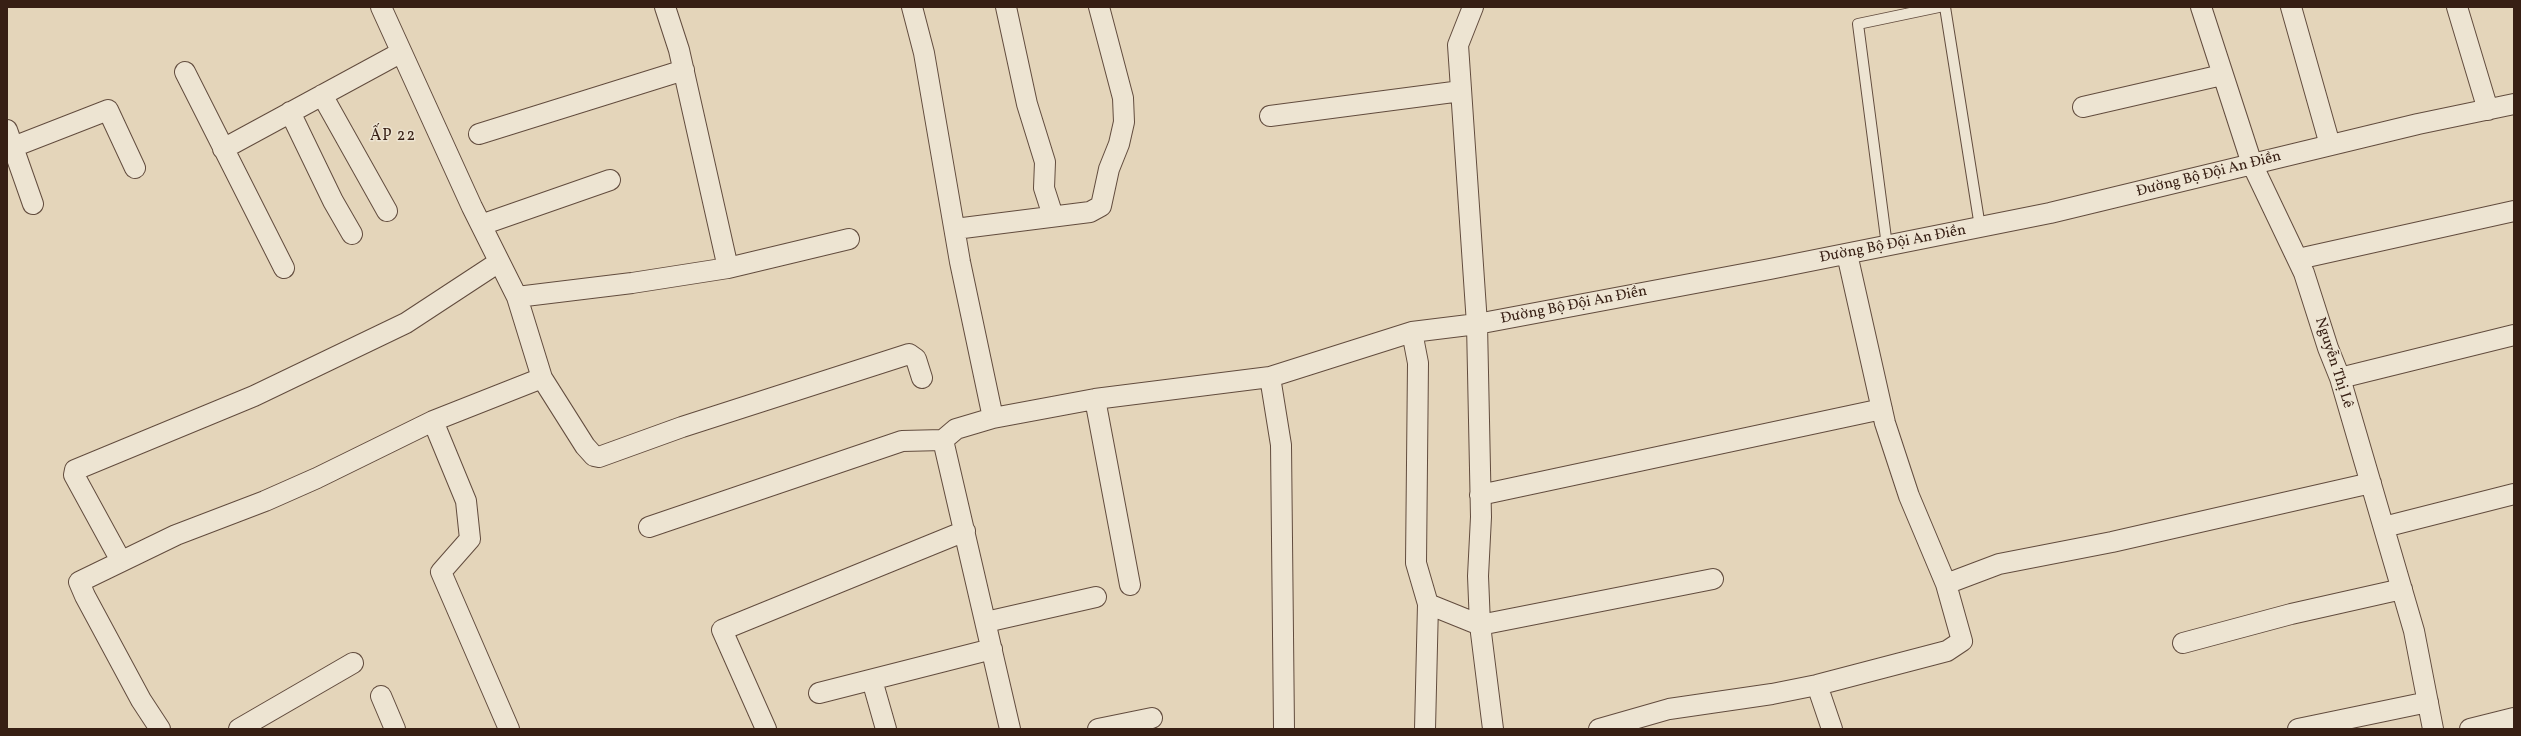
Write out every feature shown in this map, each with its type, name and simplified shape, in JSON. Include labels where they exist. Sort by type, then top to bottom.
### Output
[{"type":"street","points":[[381,7],[400,53],[481,225],[517,297],[542,378],[585,446],[594,456],[599,457],[682,427],[909,354],[916,359],[922,378]]},
{"type":"street","points":[[665,7],[684,70],[728,268]]},
{"type":"street","points":[[912,7],[924,53],[955,229],[993,418]]},
{"type":"street","points":[[1006,7],[1027,104],[1045,162],[1044,188],[1053,216]]},
{"type":"street","points":[[955,229],[1090,212],[1101,206],[1109,169],[1123,132],[1123,98],[1099,7]]},
{"type":"street","points":[[1473,7],[1458,45],[1477,324],[1480,495],[1478,576],[1480,625],[1493,729]]},
{"type":"street","name":"Nguyễn Thị Lê","points":[[2201,7],[2252,164],[2298,259],[2340,378],[2414,631],[2433,729]]},
{"type":"street","points":[[2291,7],[2330,145]]},
{"type":"street","points":[[2457,7],[2488,110]]},
{"type":"street","points":[[223,149],[400,53]]},
{"type":"street","points":[[479,134],[684,70]]},
{"type":"street","points":[[185,72],[284,268]]},
{"type":"street","points":[[2082,107],[2222,75]]},
{"type":"street","points":[[1270,116],[1461,91]]},
{"type":"street","points":[[322,95],[387,211]]},
{"type":"street","name":"Đường Bộ Đội An Điền","points":[[943,440],[956,429],[993,418],[1095,399],[1270,376],[1412,332],[1477,324],[1846,254],[2050,213],[2330,145],[2514,104]]},
{"type":"street","points":[[33,204],[10,138],[108,110],[135,168]]},
{"type":"street","points":[[290,112],[333,201],[352,234]]},
{"type":"street","points":[[481,225],[610,180]]},
{"type":"street","points":[[2298,259],[2514,212]]},
{"type":"street","points":[[517,297],[632,283],[728,268],[848,239]]},
{"type":"street","points":[[1599,729],[1669,709],[1772,694],[1817,684],[1947,651],[1959,645],[1962,641],[1946,584],[1909,496],[1882,409],[1846,254]]},
{"type":"street","points":[[121,561],[74,475],[75,470],[254,396],[406,323],[499,262]]},
{"type":"street","points":[[1412,332],[1418,363],[1416,563],[1428,604],[1425,729]]},
{"type":"street","points":[[2340,378],[2514,335]]},
{"type":"street","points":[[1270,376],[1280,445],[1284,729]]},
{"type":"street","points":[[160,729],[141,700],[80,585],[81,581],[176,535],[285,493],[433,421],[542,378]]},
{"type":"street","points":[[1095,399],[1130,586]]},
{"type":"street","points":[[1480,495],[1882,409]]},
{"type":"street","points":[[433,421],[466,501],[470,539],[441,572],[510,729]]},
{"type":"street","points":[[649,527],[902,441],[943,440],[1010,729]]},
{"type":"street","points":[[1946,584],[1998,564],[2112,542],[2371,483]]},
{"type":"street","points":[[2384,527],[2514,494]]},
{"type":"street","points":[[766,729],[722,630],[965,531]]},
{"type":"street","points":[[1428,604],[1480,625],[1713,578]]},
{"type":"street","points":[[2183,643],[2292,614],[2402,589]]},
{"type":"street","points":[[986,622],[1096,597]]},
{"type":"street","points":[[819,693],[992,649]]},
{"type":"street","points":[[238,729],[353,663]]},
{"type":"street","points":[[872,680],[886,729]]},
{"type":"street","points":[[1817,684],[1832,729]]},
{"type":"street","points":[[381,696],[395,729]]},
{"type":"street","points":[[2298,729],[2428,702]]},
{"type":"street","points":[[1098,729],[1152,718]]},
{"type":"street","points":[[2470,729],[2514,718]]},
{"type":"lane","points":[[1887,246],[1858,24],[1939,7]]},
{"type":"lane","points":[[1945,7],[1980,227]]},
{"type":"district","name":"ẤP 22","points":[[393,137]]}]
